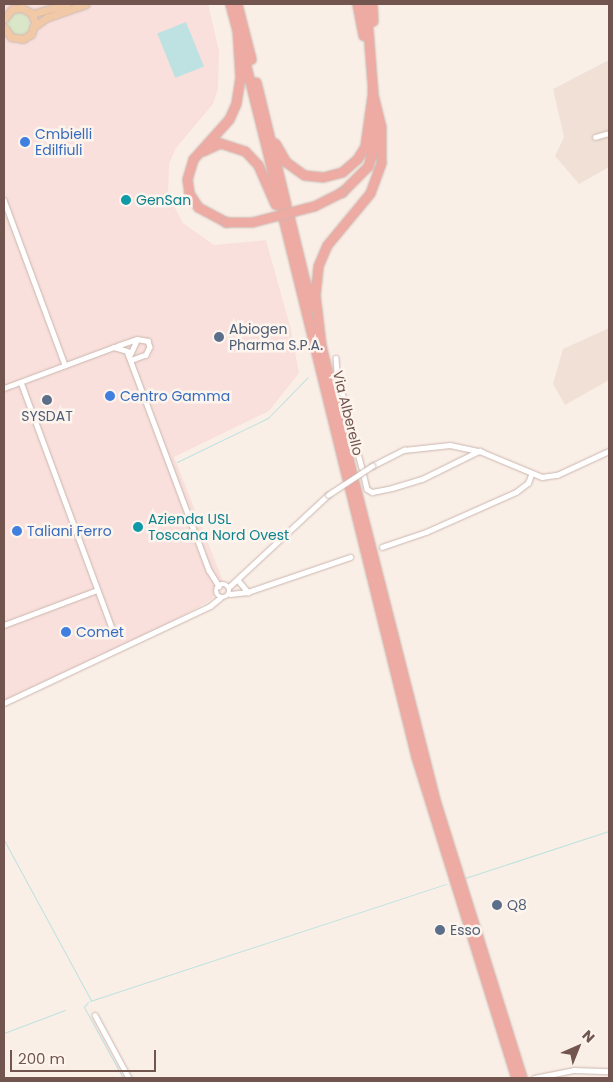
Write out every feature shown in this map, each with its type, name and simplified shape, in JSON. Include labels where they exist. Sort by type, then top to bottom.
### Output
[{"type":"highway","points":[[230,4],[266,118],[282,156],[291,168],[310,177],[329,176],[347,168],[361,153],[367,139],[372,91]]},
{"type":"highway","points":[[237,4],[240,77],[236,103],[226,123],[193,159],[187,179],[190,196],[208,215],[226,222],[252,222],[314,206],[342,192],[364,172],[373,151],[371,66],[366,4]]},
{"type":"highway","points":[[357,4],[371,66]]},
{"type":"highway","points":[[371,66],[372,4]]},
{"type":"highway","points":[[237,22],[287,232],[435,800],[522,1078]]},
{"type":"highway","points":[[321,346],[315,294],[318,266],[327,245],[370,193],[381,162],[381,127],[372,91]]},
{"type":"highway","points":[[266,118],[283,214],[321,346],[416,757],[516,1078]]},
{"type":"highway","points":[[193,159],[209,147],[220,143],[245,151],[262,173],[283,214]]},
{"type":"main road","points":[[32,14],[67,4]]},
{"type":"main road","points":[[4,27],[6,35],[23,39],[31,34],[35,26],[46,18],[86,4]]},
{"type":"main road","points":[[6,15],[20,6],[32,14],[35,26]]},
{"type":"street","points":[[6,15],[9,4]]},
{"type":"street","points":[[595,137],[609,134]]},
{"type":"street","points":[[4,200],[65,366]]},
{"type":"street","points":[[130,357],[137,339]]},
{"type":"street","points":[[4,388],[137,339],[148,341],[150,349],[144,356],[130,357]]},
{"type":"street","points":[[114,347],[123,348],[130,357],[209,570],[219,586]]},
{"type":"street","name":"Via Alberello","points":[[336,358],[337,373],[362,468]]},
{"type":"street","points":[[21,382],[113,631]]},
{"type":"street","points":[[219,586],[230,587],[328,495],[372,466],[398,452],[423,446],[450,445],[479,451],[531,475],[557,475],[609,451]]},
{"type":"street","points":[[364,476],[370,491],[384,490],[422,479],[479,451]]},
{"type":"street","points":[[382,547],[426,532],[516,492],[528,483],[531,475]]},
{"type":"street","points":[[4,703],[178,622],[220,598],[230,594],[248,592],[350,557]]},
{"type":"street","points":[[238,580],[248,592]]},
{"type":"street","points":[[219,586],[216,592],[220,598]]},
{"type":"street","points":[[230,587],[230,594]]},
{"type":"street","points":[[4,625],[97,590]]},
{"type":"street","points":[[95,1015],[129,1078]]},
{"type":"street","points":[[534,1078],[574,1070],[609,1071]]},
{"type":"shaded area","points":[[4,4],[208,4],[219,51],[218,89],[213,104],[176,148],[169,164],[168,195],[183,223],[214,245],[266,240],[291,330],[299,373],[269,411],[174,457],[223,581],[211,600],[162,627],[4,701]]},
{"type":"shaded area","points":[[609,60],[609,167],[579,184],[555,156],[564,137],[553,89]]},
{"type":"shaded area","points":[[609,328],[609,380],[565,405],[553,384],[563,349]]},
{"type":"green space","points":[[19,13],[27,16],[30,24],[27,32],[19,35],[11,32],[8,24],[11,16]]},
{"type":"water","points":[[186,22],[204,67],[175,78],[157,34]]},
{"type":"waterway","points":[[177,462],[268,418],[308,377]]},
{"type":"waterway","points":[[465,878],[609,831]]},
{"type":"waterway","points":[[4,840],[91,1000]]},
{"type":"waterway","points":[[90,1001],[446,884]]},
{"type":"waterway","points":[[88,1002],[84,1007],[123,1078]]},
{"type":"waterway","points":[[4,1033],[65,1010]]},
{"type":"place","name":"Cmbielli Edilfiuli","points":[[25,142]]},
{"type":"place","name":"GenSan","points":[[126,200]]},
{"type":"place","name":"Abiogen Pharma S.P.A.","points":[[219,337]]},
{"type":"place","name":"Centro Gamma","points":[[110,396]]},
{"type":"place","name":"SYSDAT","points":[[47,400]]},
{"type":"place","name":"Azienda USL Toscana Nord Ovest","points":[[138,527]]},
{"type":"place","name":"Taliani Ferro","points":[[17,531]]},
{"type":"place","name":"Comet","points":[[66,632]]},
{"type":"place","name":"Q8","points":[[497,905]]},
{"type":"place","name":"Esso","points":[[440,930]]}]
